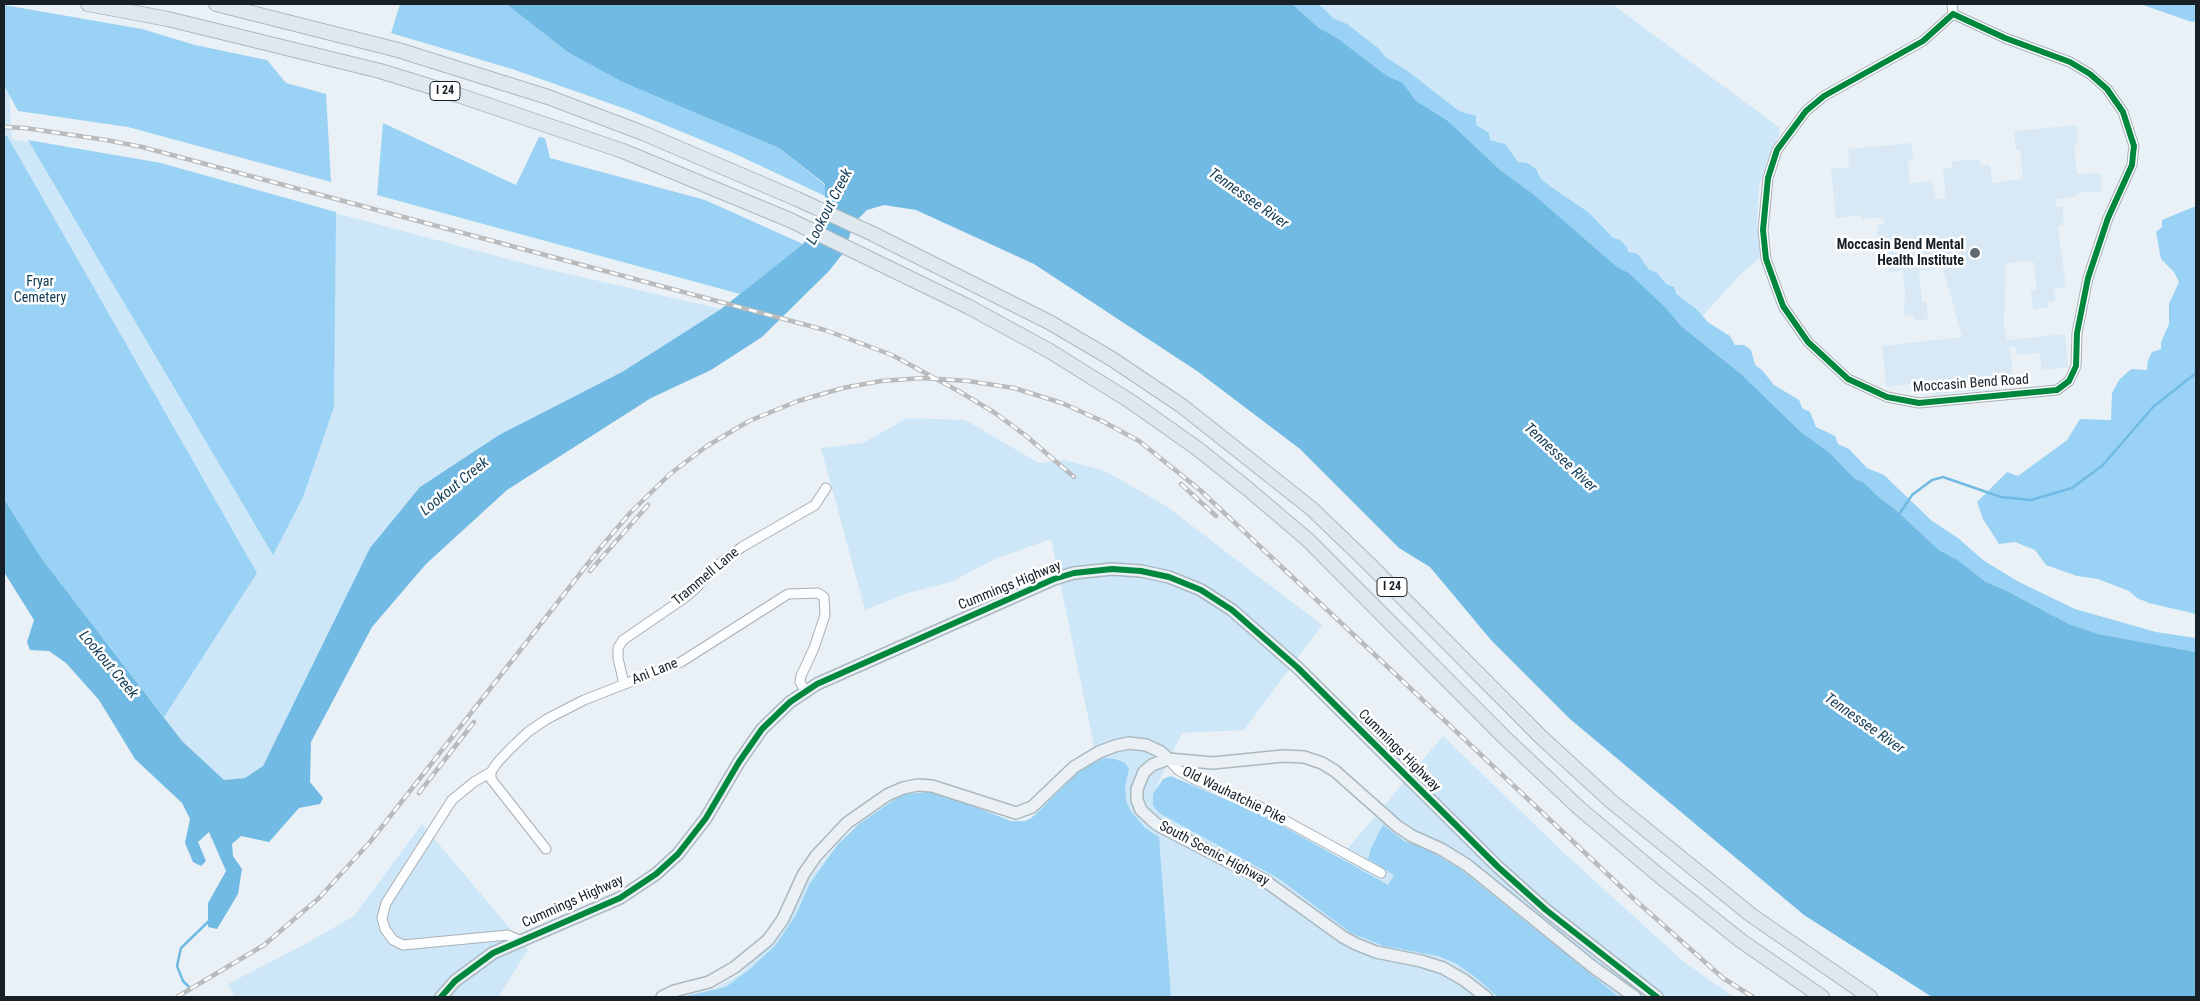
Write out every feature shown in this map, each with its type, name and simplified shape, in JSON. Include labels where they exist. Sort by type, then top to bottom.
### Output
[{"type":"highway","name":"I 24","points":[[88,4],[168,19],[273,43],[458,95],[623,151],[790,220],[969,307],[1048,350],[1130,401],[1198,449],[1248,489],[1308,540],[1504,737],[1578,807],[1656,873],[1740,940],[1822,997]]},
{"type":"highway","name":"I 24","points":[[216,4],[398,50],[548,97],[643,133],[873,234],[1049,322],[1112,359],[1182,406],[1312,509],[1542,738],[1612,802],[1751,915],[1870,997]]},
{"type":"main road","name":"Cummings Highway","points":[[441,997],[455,981],[478,963],[519,940],[620,898],[656,874],[678,854],[706,818],[739,762],[762,729],[790,702],[817,684],[1054,579],[1074,574],[1112,569],[1141,571],[1169,577],[1201,590],[1232,610],[1310,680],[1498,867],[1553,916],[1658,997]]},
{"type":"main road","name":"Old Wauhatchie Pike","points":[[662,997],[674,991],[709,982],[735,967],[768,940],[783,919],[803,875],[816,856],[848,823],[887,795],[903,788],[918,785],[932,786],[1016,813],[1032,807],[1074,767],[1099,752],[1115,746],[1129,743],[1146,745],[1161,752],[1168,758]]},
{"type":"main road","points":[[1168,758],[1213,762],[1283,756],[1304,757],[1322,762],[1398,826],[1412,836],[1441,849],[1467,865],[1593,967],[1636,997]]},
{"type":"main road","name":"South Scenic Highway","points":[[1168,758],[1152,765],[1139,780],[1137,800],[1141,810],[1148,818],[1264,880],[1343,937],[1356,944],[1376,952],[1421,961],[1443,968],[1464,980],[1486,997]]},
{"type":"street","points":[[1952,4],[1953,14]]},
{"type":"street","name":"Moccasin Bend Road","points":[[1953,14],[2005,38],[2070,62],[2090,74],[2107,89],[2123,112],[2134,146],[2132,165],[2108,218],[2088,278],[2077,333],[2076,366],[2069,382],[2057,390],[1919,403],[1887,397],[1848,379],[1808,342],[1782,306],[1766,259],[1763,230],[1768,178],[1777,150],[1806,111],[1824,96],[1923,41],[1953,14]]},
{"type":"street","name":"Trammell Lane","points":[[624,684],[618,658],[618,648],[623,640],[683,599],[714,568],[742,547],[815,505],[826,488]]},
{"type":"street","name":"Ani Lane","points":[[519,940],[508,935],[403,944],[394,940],[385,929],[382,918],[386,903],[452,800],[474,782],[491,772],[510,749],[528,732],[547,718],[584,700],[681,662],[788,594],[818,594],[824,597],[826,615],[801,676],[800,682],[806,692]]},
{"type":"street","name":"Old Wauhatchie Pike","points":[[1168,758],[1178,770],[1194,779],[1255,804],[1381,873]]},
{"type":"street","points":[[491,772],[491,779],[546,849]]},
{"type":"shaded area","name":"Moccasin Bend Mental Health Institute","points":[[2077,125],[2078,144],[2074,145],[2077,174],[2101,173],[2102,191],[2076,193],[2075,197],[2055,199],[2056,207],[2062,206],[2064,225],[2058,226],[2066,287],[2054,289],[2055,301],[2048,302],[2049,308],[2033,309],[2031,290],[2037,289],[2033,261],[2006,263],[2004,325],[2007,340],[2065,334],[2068,367],[2042,370],[2040,353],[2017,355],[2016,347],[2010,347],[2014,387],[1933,395],[1931,382],[1886,387],[1882,346],[1962,337],[1943,268],[1919,271],[1922,302],[1926,301],[1928,319],[1914,321],[1913,315],[1905,316],[1903,303],[1906,302],[1903,271],[1889,272],[1885,243],[1878,243],[1877,225],[1884,224],[1883,217],[1862,219],[1862,215],[1836,218],[1831,169],[1850,167],[1848,149],[1912,143],[1913,160],[1908,161],[1910,183],[1932,181],[1935,199],[1946,198],[1943,169],[1952,168],[1952,161],[1980,159],[1981,166],[1990,165],[1992,183],[2023,179],[2020,150],[2016,150],[2014,131]]},
{"type":"green space","points":[[400,4],[506,4],[569,53],[622,82],[779,148],[825,185],[825,196],[731,152],[626,109],[512,69],[391,33]]},
{"type":"green space","points":[[1292,4],[1612,4],[1780,128],[1759,187],[1757,226],[1760,257],[1740,275],[1688,332]]},
{"type":"green space","points":[[1292,4],[1316,4],[1322,7],[1333,18],[1347,24],[1378,48],[1385,57],[1409,72],[1459,111],[1476,116],[1476,125],[1489,133],[1490,140],[1505,144],[1518,162],[1527,163],[1536,169],[1541,179],[1588,212],[1613,238],[1620,240],[1627,247],[1628,252],[1638,254],[1649,270],[1656,272],[1666,284],[1674,287],[1676,294],[1695,308],[1709,323],[1730,336],[1735,345],[1744,345],[1751,350],[1755,365],[1762,370],[1774,385],[1799,400],[1802,408],[1810,412],[1816,427],[1835,436],[1838,444],[1849,449],[1867,468],[1884,475],[1932,521],[1958,538],[1983,560],[2017,581],[2075,609],[2156,632],[2196,638],[2196,652],[2098,634],[2069,624],[1986,582],[1958,560],[1939,550],[1895,509],[1863,482],[1854,478],[1830,453],[1801,432],[1740,373],[1681,326],[1666,308],[1629,273],[1617,267],[1533,194],[1500,170],[1448,121],[1415,100],[1403,83],[1387,76],[1337,38],[1319,28]]},
{"type":"green space","points":[[2140,4],[2196,4],[2196,21],[2192,22]]},
{"type":"green space","points":[[4,5],[142,29],[195,45],[267,60],[286,83],[326,94],[331,182],[128,127],[18,111],[4,85]]},
{"type":"green space","name":"Fryar Cemetery","points":[[4,6],[12,139],[159,166],[538,267],[721,309],[622,372],[499,435],[420,487],[263,766],[245,778],[224,780],[182,741],[42,559],[4,499]]},
{"type":"green space","points":[[383,123],[516,185],[539,137],[545,138],[550,158],[705,200],[803,244],[740,294],[377,195]]},
{"type":"green space","name":"Fryar Cemetery","points":[[4,136],[7,136],[257,573],[164,717],[42,559],[4,499]]},
{"type":"green space","points":[[28,140],[161,163],[336,212],[334,407],[303,497],[273,555]]},
{"type":"green space","points":[[2196,206],[2196,614],[2149,603],[2137,598],[2129,591],[2098,579],[2077,576],[2046,565],[2035,550],[2015,542],[1999,544],[1983,519],[1977,502],[2007,472],[2018,476],[2067,440],[2080,419],[2111,420],[2112,393],[2119,380],[2131,369],[2147,370],[2148,360],[2152,352],[2161,349],[2161,342],[2169,324],[2169,304],[2179,282],[2174,272],[2161,259],[2156,232],[2162,227],[2162,220]]},
{"type":"green space","points":[[907,418],[965,420],[1039,463],[1065,460],[1105,471],[1166,506],[1322,625],[1244,730],[1182,733],[1157,786],[1321,880],[1443,736],[1563,852],[1684,962],[1734,997],[681,997],[714,989],[740,974],[783,930],[806,884],[834,849],[853,833],[1028,823],[1096,769],[1093,741],[1051,539],[997,558],[951,582],[908,593],[865,610],[821,448],[863,443]]},
{"type":"green space","points":[[1104,758],[1115,759],[1125,763],[1129,769],[1125,786],[1126,800],[1130,810],[1145,828],[1159,837],[1171,997],[682,997],[726,987],[751,968],[776,945],[797,913],[809,885],[838,844],[859,824],[892,801],[905,794],[928,792],[945,795],[1011,821],[1025,821],[1039,811],[1082,768]]},
{"type":"green space","points":[[1171,776],[1265,816],[1388,885],[1394,875],[1368,859],[1371,848],[1383,825],[1404,841],[1428,850],[1460,869],[1619,997],[1498,997],[1474,976],[1455,963],[1438,956],[1384,946],[1351,933],[1278,878],[1159,813],[1153,805],[1153,794],[1163,779]]},
{"type":"green space","points":[[422,824],[528,950],[498,997],[235,997],[228,984],[354,916]]},
{"type":"water","points":[[506,4],[1292,4],[1319,28],[1337,38],[1387,76],[1403,83],[1415,100],[1448,121],[1500,170],[1533,194],[1617,267],[1629,273],[1666,308],[1681,326],[1740,373],[1801,432],[1830,453],[1854,478],[1863,482],[1895,509],[1939,550],[1958,560],[1986,582],[2069,624],[2098,634],[2196,652],[2196,997],[1932,997],[1804,915],[1570,719],[1491,640],[1430,567],[1399,548],[1300,449],[1197,371],[1034,264],[916,210],[884,205],[867,210],[854,223],[844,252],[829,271],[762,337],[711,370],[651,398],[507,490],[426,564],[372,627],[311,742],[310,782],[323,798],[320,804],[299,808],[269,842],[241,836],[232,844],[233,856],[242,869],[238,894],[217,929],[208,927],[208,903],[226,871],[209,832],[198,842],[206,861],[201,866],[193,862],[185,843],[190,819],[182,803],[135,759],[99,700],[66,663],[49,651],[30,650],[27,642],[34,620],[4,572],[4,499],[42,559],[182,741],[224,780],[245,778],[263,766],[370,548],[420,487],[499,435],[622,372],[721,309],[803,244],[825,213],[825,184],[779,148],[622,82],[569,53]]},
{"type":"waterway","points":[[1898,516],[1912,495],[1932,480],[1943,477],[2001,497],[2031,500],[2072,488],[2103,465],[2153,407],[2196,373]]},
{"type":"waterway","points":[[191,989],[183,981],[177,966],[181,948],[209,921],[211,922]]},
{"type":"railway","points":[[4,127],[25,128],[142,147],[825,330],[892,355],[962,393],[995,413],[1025,435],[1074,477]]},
{"type":"railway","points":[[177,997],[264,945],[319,898],[370,842],[601,547],[630,513],[670,474],[707,446],[749,421],[798,401],[843,388],[881,381],[923,378],[968,381],[1014,388],[1062,403],[1102,421],[1139,441],[1200,490],[1634,899],[1723,978],[1753,997]]},
{"type":"railway","points":[[1181,484],[1216,516]]},
{"type":"railway","points":[[590,571],[648,505]]},
{"type":"railway","points":[[419,793],[474,722]]},
{"type":"cycle path","points":[[1953,14],[2005,38],[2070,62],[2090,74],[2107,89],[2123,112],[2134,146],[2132,165],[2108,218],[2088,278],[2077,333],[2076,366],[2069,381],[2057,390],[1919,403],[1887,397],[1848,379],[1808,342],[1783,306],[1766,259],[1763,230],[1768,178],[1777,150],[1806,111],[1824,96],[1923,41],[1953,14]]},
{"type":"cycle path","points":[[441,997],[455,981],[493,953],[620,898],[656,874],[678,854],[706,818],[739,762],[762,729],[790,702],[817,684],[1054,579],[1074,573],[1112,569],[1141,571],[1169,577],[1201,590],[1232,610],[1298,668],[1498,867],[1546,910],[1657,997]]},
{"type":"place","name":"Moccasin Bend Mental Health Institute","points":[[1975,253]]},
{"type":"water label","name":"Tennessee River","points":[[1248,199]]},
{"type":"water label","name":"Lookout Creek","points":[[830,207]]},
{"type":"water label","name":"Tennessee River","points":[[1560,458]]},
{"type":"water label","name":"Lookout Creek","points":[[455,487]]},
{"type":"water label","name":"Lookout Creek","points":[[108,665]]},
{"type":"water label","name":"Tennessee River","points":[[1864,724]]}]
